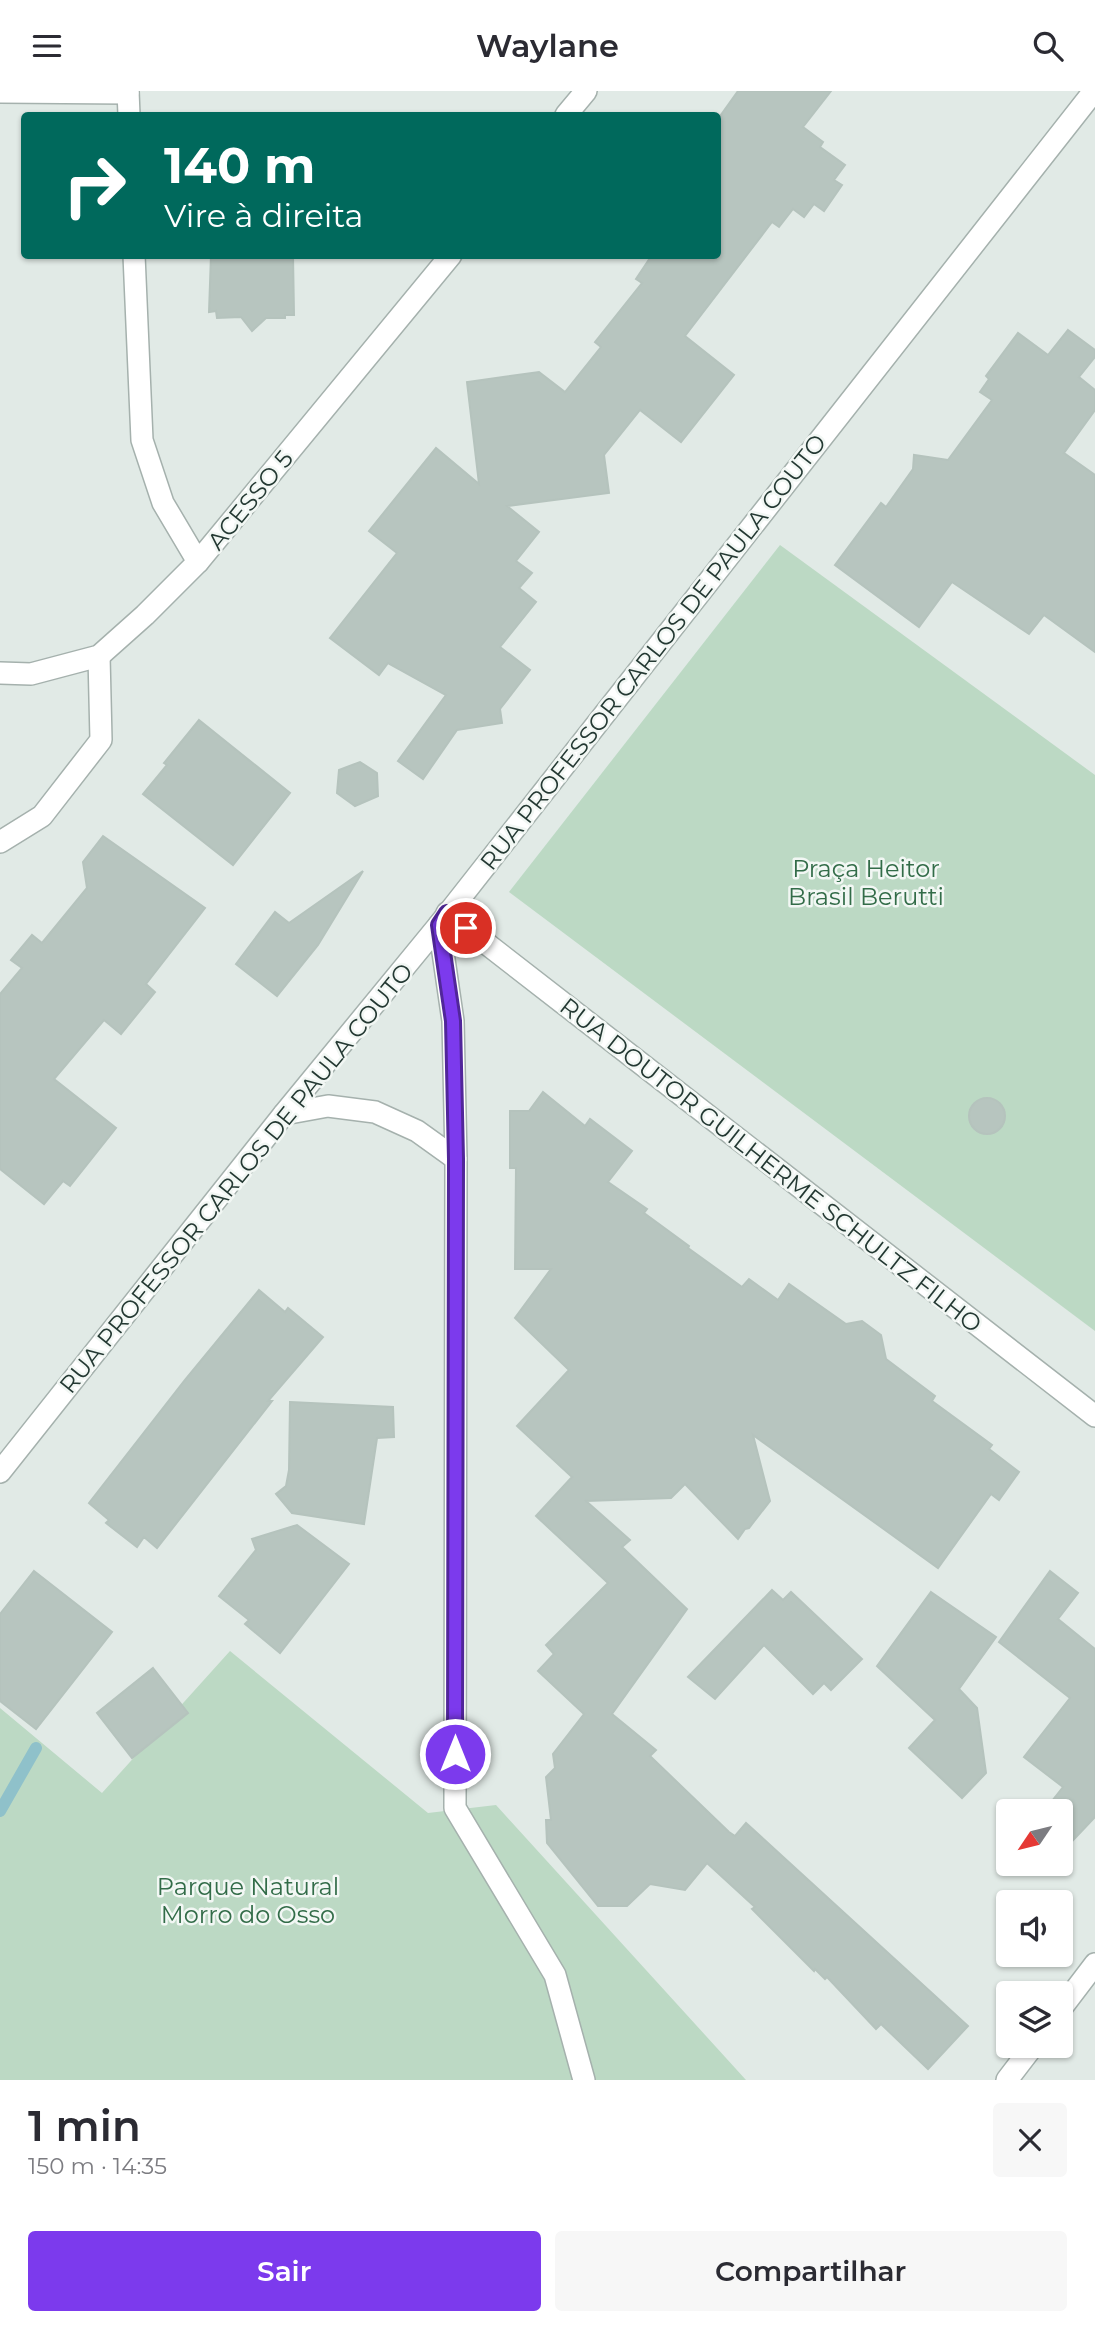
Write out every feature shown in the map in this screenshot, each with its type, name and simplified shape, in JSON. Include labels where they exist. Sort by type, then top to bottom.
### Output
[{"type":"street","points":[[568,112],[586,91]]},
{"type":"street","name":"RUA PROFESSOR CARLOS DE PAULA COUTO","points":[[0,1472],[284,1114],[443,919],[1094,91]]},
{"type":"street","points":[[0,92],[128,92],[129,112]]},
{"type":"street","name":"ACESSO 5","points":[[134,259],[142,440],[163,502],[198,562],[448,259]]},
{"type":"street","points":[[0,673],[31,674],[99,656],[198,562]]},
{"type":"street","points":[[0,842],[42,816],[101,740],[99,656]]},
{"type":"street","points":[[443,919],[453,1021],[456,1159],[455,1808],[555,1975],[584,2080]]},
{"type":"street","name":"RUA DOUTOR GUILHERME SCHULTZ FILHO","points":[[443,919],[1095,1416]]},
{"type":"street","points":[[284,1114],[328,1106],[375,1112],[416,1131],[456,1159]]},
{"type":"street","points":[[1073,1993],[1095,1964]]},
{"type":"street","points":[[1007,2080],[1024,2058]]},
{"type":"green space","name":"Praça Heitor Brasil Berutti","points":[[780,545],[1095,775],[1095,1331],[509,892]]},
{"type":"green space","name":"Parque Natural Morro do Osso","points":[[230,1651],[428,1813],[496,1805],[746,2080],[0,2080],[0,1708],[102,1793]]},
{"type":"building","points":[[738,91],[831,91],[803,127],[823,142],[820,147],[845,165],[834,180],[842,185],[824,211],[814,204],[804,217],[793,209],[779,227],[772,222],[685,336],[734,375],[681,442],[640,410],[604,455],[609,493],[507,506],[539,532],[516,561],[532,573],[519,588],[536,602],[500,647],[530,670],[500,709],[502,723],[457,730],[423,779],[398,761],[446,695],[388,663],[379,675],[330,638],[397,553],[369,531],[436,448],[479,484],[467,382],[539,372],[565,392],[601,347],[595,342],[642,283],[636,279],[649,259],[721,259],[721,115]]},
{"type":"building","points":[[211,259],[293,259],[294,315],[266,318],[252,331],[241,317],[217,318],[216,311],[209,312]]},
{"type":"building","points":[[1068,330],[1095,350],[1095,357],[1079,377],[1095,390],[1095,410],[1064,453],[1095,475],[1095,652],[1044,615],[1029,634],[952,582],[919,627],[835,565],[881,503],[886,507],[913,469],[914,455],[948,460],[992,400],[980,392],[989,379],[986,376],[1018,333],[1048,355]]},
{"type":"building","points":[[199,720],[290,793],[233,865],[143,794]]},
{"type":"building","points":[[360,762],[377,773],[378,796],[355,806],[337,793],[339,770]]},
{"type":"building","points":[[103,836],[205,908],[146,984],[155,992],[121,1034],[104,1020],[54,1079],[116,1128],[70,1186],[63,1181],[44,1204],[0,1169],[0,994],[22,968],[11,960],[32,935],[42,943],[87,888],[83,862]]},
{"type":"building","points":[[363,871],[318,945],[277,996],[236,964],[275,912],[289,923]]},
{"type":"building","points":[[543,1092],[585,1126],[590,1119],[632,1151],[608,1182],[647,1209],[644,1213],[742,1287],[749,1279],[778,1300],[789,1284],[846,1324],[862,1321],[881,1335],[886,1359],[935,1396],[932,1401],[992,1445],[989,1449],[1019,1472],[999,1500],[991,1494],[938,1568],[753,1435],[770,1501],[738,1539],[685,1484],[671,1498],[586,1501],[630,1540],[622,1547],[687,1609],[612,1714],[656,1750],[650,1756],[729,1832],[735,1836],[746,1823],[968,2026],[928,2069],[881,2024],[876,2029],[827,1977],[825,1979],[815,1969],[814,1971],[752,1909],[755,1907],[707,1863],[685,1890],[650,1884],[627,1906],[598,1906],[547,1843],[546,1820],[551,1820],[546,1777],[555,1768],[553,1754],[584,1714],[538,1671],[554,1654],[546,1645],[608,1583],[536,1516],[572,1477],[517,1426],[569,1370],[515,1318],[551,1269],[515,1269],[516,1168],[510,1168],[510,1111],[529,1111]]},
{"type":"building","points":[[987,1098],[999,1104],[1005,1116],[999,1128],[987,1134],[975,1128],[969,1116],[975,1104]]},
{"type":"building","points":[[259,1290],[285,1312],[288,1308],[323,1337],[268,1401],[272,1401],[157,1548],[144,1537],[137,1547],[106,1523],[109,1520],[89,1503]]},
{"type":"building","points":[[290,1402],[393,1407],[394,1437],[377,1438],[364,1524],[292,1513],[276,1494],[286,1486],[289,1470]]},
{"type":"building","points":[[297,1525],[349,1564],[280,1653],[245,1624],[249,1620],[219,1596],[256,1550],[252,1539]]},
{"type":"building","points":[[34,1571],[112,1632],[36,1729],[0,1701],[0,1614]]},
{"type":"building","points":[[1050,1571],[1078,1593],[1058,1619],[1095,1649],[1095,1817],[1073,1840],[1073,1799],[1054,1799],[1063,1787],[1024,1757],[1070,1698],[999,1642]]},
{"type":"building","points":[[772,1590],[783,1600],[791,1592],[862,1659],[831,1690],[824,1683],[813,1694],[764,1645],[715,1699],[688,1677]]},
{"type":"building","points":[[931,1592],[996,1637],[959,1689],[977,1708],[986,1773],[962,1798],[909,1748],[935,1720],[877,1666]]},
{"type":"building","points":[[153,1668],[188,1713],[132,1758],[97,1713]]},
{"type":"waterway","points":[[0,1811],[36,1748]]},
{"type":"route","points":[[455,1754],[456,1159],[453,1021],[439,925],[447,913],[466,928]]}]
